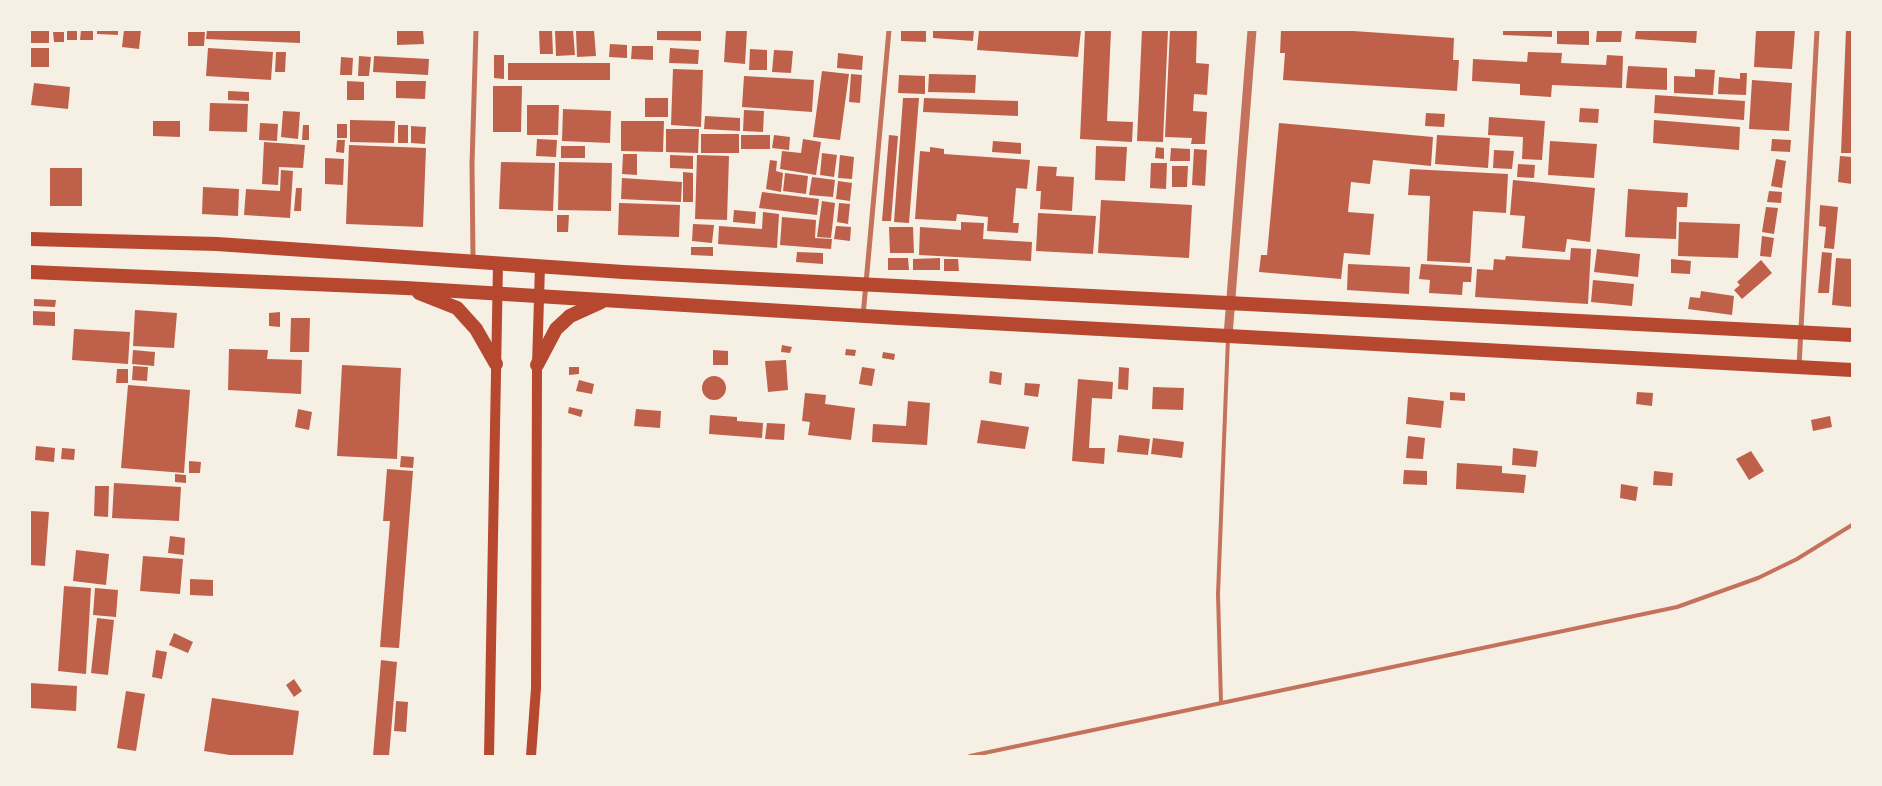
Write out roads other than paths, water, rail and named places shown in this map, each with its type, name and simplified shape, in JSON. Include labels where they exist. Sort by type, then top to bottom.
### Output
[{"type":"highway","points":[[30,239],[217,244],[498,264],[1852,335]]},
{"type":"highway","points":[[30,272],[406,288],[863,316],[1852,370]]},
{"type":"highway","points":[[406,288],[456,308],[476,329],[496,364]]},
{"type":"highway","points":[[536,365],[556,328],[570,316],[609,300]]},
{"type":"main road","points":[[489,756],[496,364],[499,295],[498,264]]},
{"type":"main road","points":[[531,756],[536,688],[536,365],[540,266]]},
{"type":"street","points":[[473,262],[472,165],[476,30]]},
{"type":"street","points":[[863,316],[889,30]]},
{"type":"street","points":[[1228,336],[1229,302],[1252,30]]},
{"type":"street","points":[[1799,368],[1799,332],[1817,30]]},
{"type":"lane","points":[[1221,703],[1218,594],[1228,336]]},
{"type":"lane","points":[[970,756],[1676,607],[1758,578],[1797,559],[1852,525]]}]
